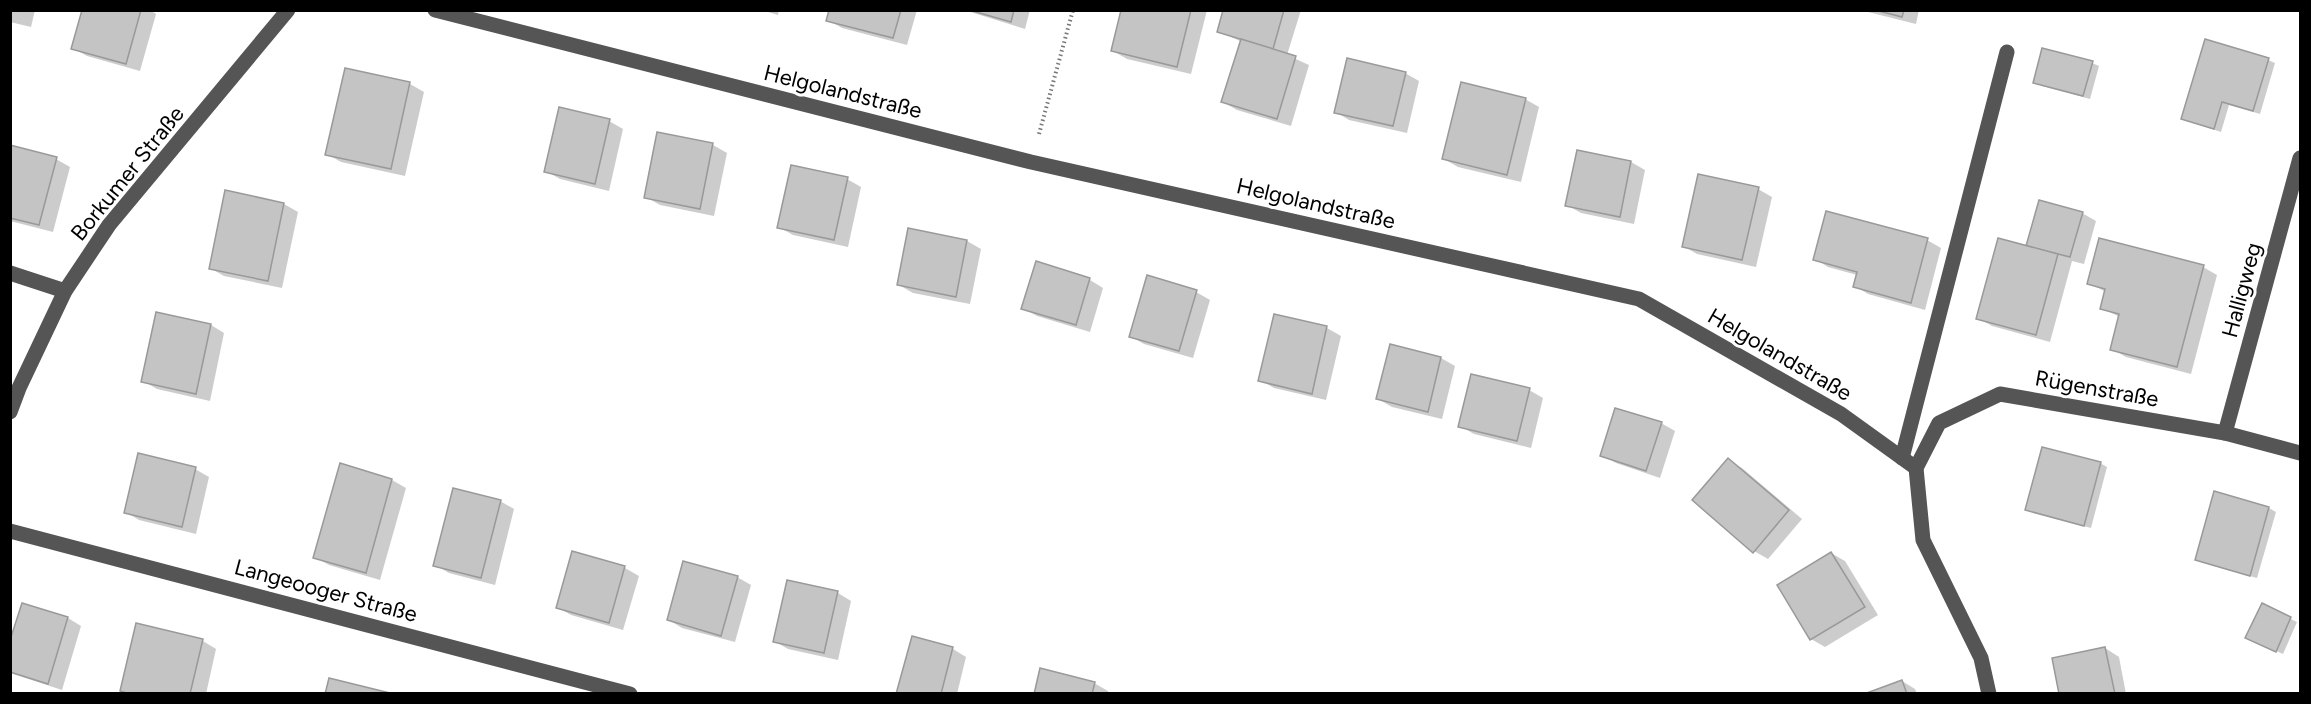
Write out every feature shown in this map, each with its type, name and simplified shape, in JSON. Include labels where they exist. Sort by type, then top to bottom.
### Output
[{"type":"street","name":"Borkumer Straße","points":[[10,412],[19,388],[66,291],[109,225],[288,10]]},
{"type":"street","name":"Helgolandstraße","points":[[435,10],[1031,162],[1639,299],[1841,414],[1916,468]]},
{"type":"street","points":[[1902,458],[2007,52]]},
{"type":"street","name":"Halligweg","points":[[2225,433],[2301,158]]},
{"type":"street","points":[[10,273],[66,291]]},
{"type":"street","name":"Rügenstraße","points":[[1916,468],[1939,423],[2000,394],[2225,433],[2301,453]]},
{"type":"street","points":[[1916,468],[1923,540],[1981,658],[1989,693]]},
{"type":"street","name":"Langeooger Straße","points":[[10,531],[630,693]]},
{"type":"path","points":[[1031,162],[1073,10]]},
{"type":"building","points":[[82,10],[141,10],[126,64],[71,49]]},
{"type":"building","points":[[829,10],[901,10],[893,38],[826,21]]},
{"type":"building","points":[[969,10],[1014,10],[1011,22]]},
{"type":"building","points":[[1121,10],[1191,10],[1177,67],[1111,51]]},
{"type":"building","points":[[1223,10],[1284,10],[1273,49],[1217,32]]},
{"type":"building","points":[[1875,10],[1904,10],[1902,17]]},
{"type":"building","points":[[1241,39],[1296,56],[1277,119],[1221,102]]},
{"type":"building","points":[[2205,39],[2269,58],[2253,111],[2222,102],[2214,129],[2181,119]]},
{"type":"building","points":[[2042,48],[2093,61],[2083,96],[2033,83]]},
{"type":"building","points":[[1347,58],[1406,72],[1393,126],[1334,113]]},
{"type":"building","points":[[345,68],[410,82],[391,169],[325,155]]},
{"type":"building","points":[[1461,82],[1526,98],[1507,175],[1442,159]]},
{"type":"building","points":[[559,107],[610,119],[595,184],[544,172]]},
{"type":"building","points":[[657,132],[713,143],[700,209],[644,198]]},
{"type":"building","points":[[10,145],[57,157],[39,225],[10,218]]},
{"type":"building","points":[[1577,150],[1631,161],[1620,217],[1565,206]]},
{"type":"building","points":[[791,165],[848,177],[834,240],[777,228]]},
{"type":"building","points":[[1698,174],[1759,187],[1742,260],[1682,247]]},
{"type":"building","points":[[225,190],[284,203],[268,281],[209,269]]},
{"type":"building","points":[[2039,200],[2083,212],[2070,257],[2026,246]]},
{"type":"building","points":[[1826,211],[1928,238],[1911,303],[1853,287],[1857,272],[1813,260]]},
{"type":"building","points":[[908,228],[967,240],[956,297],[897,285]]},
{"type":"building","points":[[1998,238],[2058,254],[2036,335],[1976,319]]},
{"type":"building","points":[[2099,238],[2204,265],[2177,367],[2110,350],[2119,314],[2100,309],[2105,289],[2087,284]]},
{"type":"building","points":[[1036,261],[1090,278],[1076,325],[1021,309]]},
{"type":"building","points":[[1147,275],[1197,290],[1179,351],[1129,337]]},
{"type":"building","points":[[156,312],[211,324],[196,394],[141,382]]},
{"type":"building","points":[[1274,314],[1327,326],[1312,394],[1258,381]]},
{"type":"building","points":[[1390,344],[1441,357],[1428,412],[1376,399]]},
{"type":"building","points":[[1471,374],[1530,388],[1517,441],[1458,427]]},
{"type":"building","points":[[1615,408],[1662,422],[1646,471],[1600,456]]},
{"type":"building","points":[[2042,447],[2101,462],[2084,526],[2025,510]]},
{"type":"building","points":[[138,453],[196,467],[182,527],[124,513]]},
{"type":"building","points":[[1728,458],[1789,510],[1753,553],[1692,500]]},
{"type":"building","points":[[340,463],[392,479],[366,573],[313,558]]},
{"type":"building","points":[[453,488],[501,500],[481,578],[433,566]]},
{"type":"building","points":[[2214,491],[2269,507],[2250,576],[2195,560]]},
{"type":"building","points":[[572,551],[625,566],[609,623],[556,608]]},
{"type":"building","points":[[1831,552],[1865,607],[1810,640],[1777,585]]},
{"type":"building","points":[[683,561],[738,576],[721,636],[667,620]]},
{"type":"building","points":[[787,580],[838,591],[824,653],[773,642]]},
{"type":"building","points":[[22,603],[68,617],[48,684],[10,672],[10,640]]},
{"type":"building","points":[[2262,603],[2291,617],[2276,652],[2245,638]]},
{"type":"building","points":[[136,623],[203,639],[190,694],[130,694],[120,691]]},
{"type":"building","points":[[912,636],[953,647],[941,694],[896,694]]},
{"type":"building","points":[[2105,647],[2115,694],[2059,694],[2052,658]]},
{"type":"building","points":[[1040,668],[1095,682],[1092,694],[1034,694]]},
{"type":"building","points":[[329,678],[394,694],[325,694]]},
{"type":"building","points":[[1902,680],[1907,694],[1864,694]]}]
